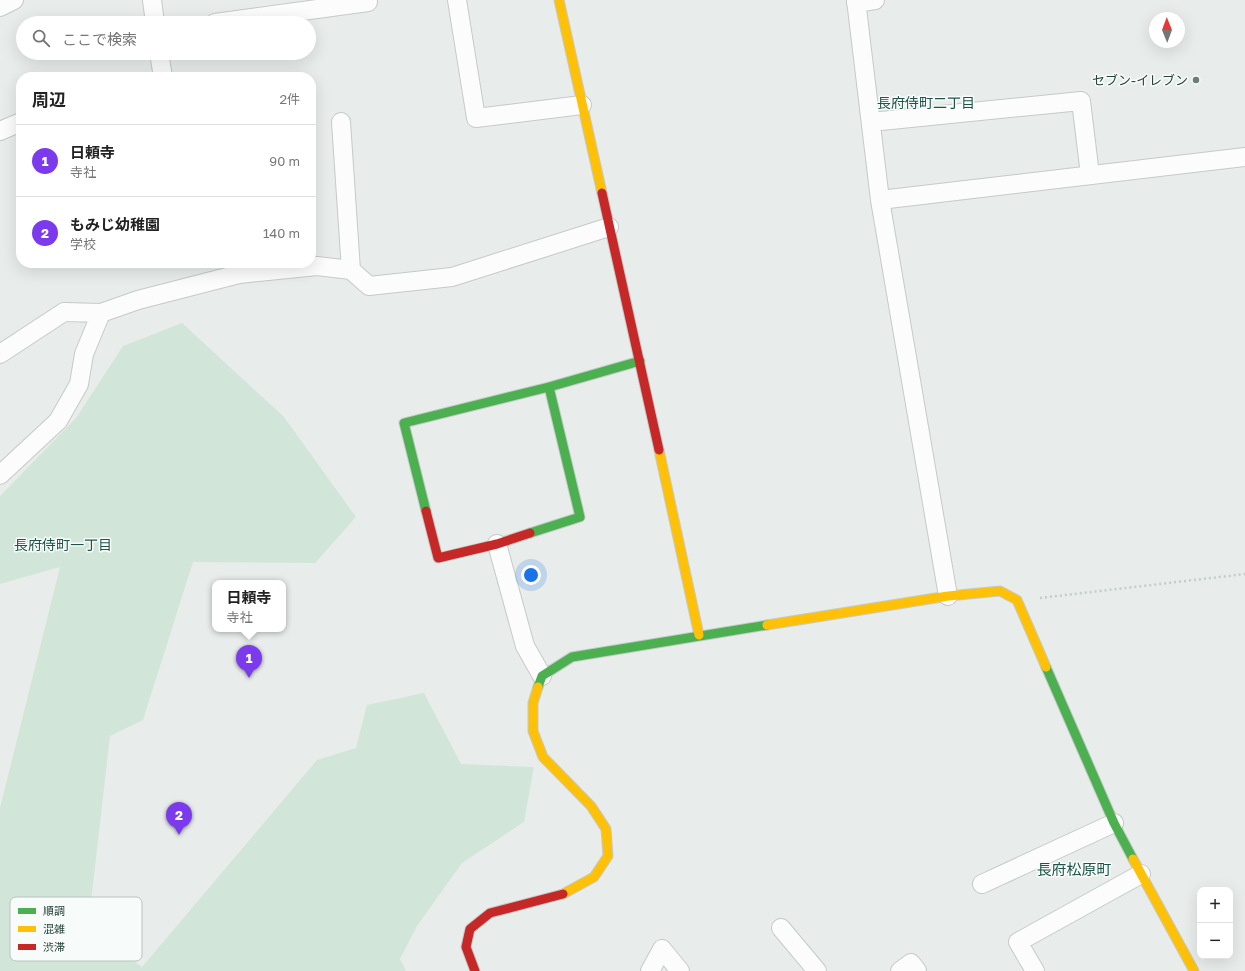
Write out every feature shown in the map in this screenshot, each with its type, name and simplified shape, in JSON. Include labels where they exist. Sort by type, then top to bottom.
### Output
[{"type":"street","points":[[0,7],[14,0]]},
{"type":"street","points":[[152,0],[154,16]]},
{"type":"street","points":[[266,16],[368,2],[367,0]]},
{"type":"street","points":[[457,0],[476,118],[582,105]]},
{"type":"street","points":[[559,0],[640,361],[699,635]]},
{"type":"street","points":[[875,0],[856,1],[880,200],[948,596]]},
{"type":"street","points":[[160,60],[161,72]]},
{"type":"street","points":[[871,122],[1081,101],[1090,175]]},
{"type":"street","points":[[341,122],[351,270]]},
{"type":"street","points":[[0,131],[16,124]]},
{"type":"street","points":[[880,200],[1245,157]]},
{"type":"street","points":[[316,266],[351,270],[369,286],[452,277],[609,227]]},
{"type":"street","points":[[0,354],[64,312],[101,313],[138,300],[239,274],[298,268]]},
{"type":"street","points":[[0,475],[58,421],[79,384],[84,354],[101,313]]},
{"type":"street","points":[[549,387],[580,517],[497,544],[438,558],[404,423],[549,387],[640,361]]},
{"type":"street","points":[[497,544],[525,646],[542,676]]},
{"type":"street","points":[[475,971],[466,947],[470,929],[490,913],[568,894],[594,877],[608,856],[606,829],[591,806],[543,757],[533,731],[533,703],[542,676],[572,657],[699,635],[948,596],[1000,591],[1017,600],[1114,823],[1194,971]]},
{"type":"street","points":[[982,884],[1114,823]]},
{"type":"street","points":[[1035,971],[1018,942],[1141,874]]},
{"type":"street","points":[[781,928],[816,971]]},
{"type":"street","points":[[650,971],[662,949],[680,971]]},
{"type":"street","points":[[900,971],[911,963],[917,971]]},
{"type":"path","points":[[1017,600],[1245,574]]},
{"type":"green space","points":[[182,323],[284,417],[356,517],[315,563],[193,562],[143,720],[110,736],[92,897],[10,897],[10,961],[134,961],[142,967],[317,760],[356,748],[367,705],[424,693],[461,764],[534,767],[524,822],[462,863],[417,926],[400,959],[406,971],[0,971],[0,808],[60,567],[0,584],[0,496],[76,418],[123,346]]},
{"type":"traffic: fast","points":[[426,511],[404,423],[549,387],[640,361]]},
{"type":"traffic: fast","points":[[530,533],[580,517],[549,387]]},
{"type":"traffic: fast","points":[[538,687],[542,676],[572,657],[767,625]]},
{"type":"traffic: fast","points":[[1046,667],[1114,823],[1133,859]]},
{"type":"traffic: slow","points":[[559,0],[602,193]]},
{"type":"traffic: slow","points":[[659,450],[699,635]]},
{"type":"traffic: slow","points":[[767,625],[948,596],[1000,591],[1017,600],[1046,667]]},
{"type":"traffic: slow","points":[[538,687],[533,703],[533,731],[543,757],[591,806],[606,829],[608,856],[594,877],[563,894]]},
{"type":"traffic: slow","points":[[1133,859],[1194,971]]},
{"type":"traffic: jam","points":[[602,193],[659,450]]},
{"type":"traffic: jam","points":[[426,511],[438,558],[497,544],[530,533]]},
{"type":"traffic: jam","points":[[475,971],[466,947],[470,929],[490,913],[563,894]]},
{"type":"place","name":"セブン-イレブン","points":[[1196,80]]},
{"type":"place","name":"日頼寺","points":[[249,678]]},
{"type":"place","name":"もみじ幼稚園","points":[[179,835]]},
{"type":"district","name":"長府侍町二丁目","points":[[926,102]]},
{"type":"district","name":"長府侍町一丁目","points":[[63,544]]},
{"type":"district","name":"長府松原町","points":[[1074,869]]}]
